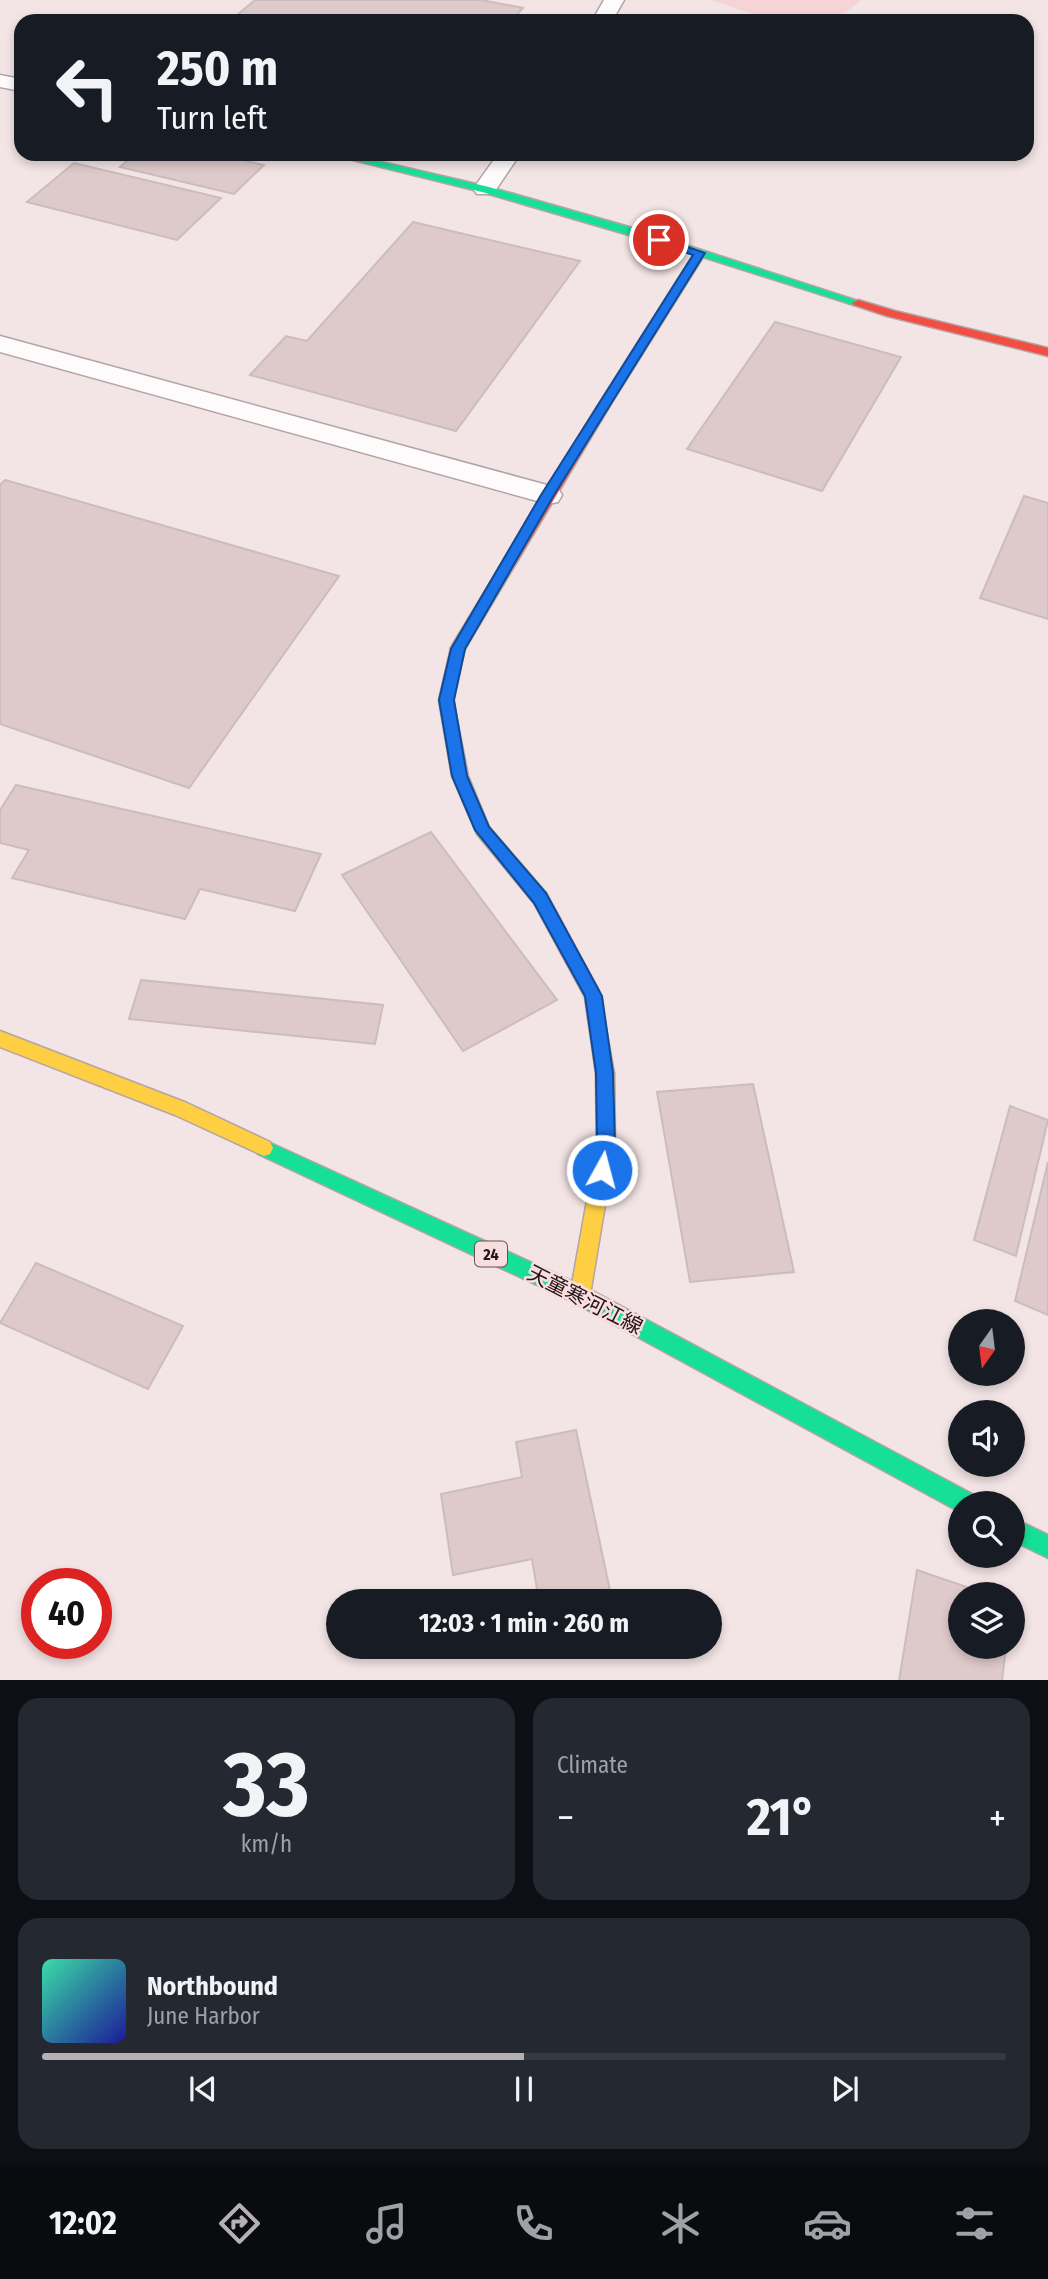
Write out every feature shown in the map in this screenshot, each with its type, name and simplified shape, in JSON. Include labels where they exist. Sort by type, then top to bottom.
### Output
[{"type":"street","points":[[364,161],[485,189],[891,314],[1048,352]]},
{"type":"street","points":[[485,189],[504,161]]},
{"type":"street","points":[[580,1295],[606,1145],[604,1073],[593,996],[540,898],[482,830],[460,776],[446,700],[458,649],[548,495],[700,253]]},
{"type":"street","points":[[0,344],[548,495]]},
{"type":"street","name":"天童寒河江線","points":[[0,1039],[181,1109],[580,1295],[948,1493]]},
{"type":"street","points":[[1025,1535],[1048,1547]]},
{"type":"shaded area","points":[[711,0],[861,0],[840,14],[749,13]]},
{"type":"building","points":[[255,0],[481,0],[523,8],[517,14],[238,14]]},
{"type":"building","points":[[127,161],[247,161],[264,165],[234,194],[120,167]]},
{"type":"building","points":[[74,163],[221,198],[177,240],[27,202]]},
{"type":"building","points":[[413,222],[580,261],[456,431],[250,375],[286,336],[307,341]]},
{"type":"building","points":[[775,322],[901,357],[822,491],[687,449]]},
{"type":"building","points":[[5,480],[339,576],[189,788],[0,724],[0,485]]},
{"type":"building","points":[[1024,496],[1048,503],[1048,619],[980,598]]},
{"type":"building","points":[[16,785],[321,854],[295,911],[200,889],[185,919],[12,878],[29,850],[0,843],[0,810]]},
{"type":"building","points":[[431,832],[557,1000],[463,1051],[342,875]]},
{"type":"building","points":[[141,980],[383,1005],[375,1044],[129,1019]]},
{"type":"building","points":[[753,1084],[794,1272],[690,1282],[657,1092]]},
{"type":"building","points":[[1010,1106],[1048,1120],[1016,1256],[974,1240]]},
{"type":"building","points":[[1048,1162],[1048,1315],[1015,1301]]},
{"type":"building","points":[[36,1263],[183,1326],[148,1389],[0,1323]]},
{"type":"building","points":[[576,1430],[610,1589],[537,1589],[532,1559],[453,1575],[441,1494],[522,1477],[516,1442]]},
{"type":"building","points":[[917,1570],[952,1582],[948,1582],[948,1659],[1005,1659],[1002,1680],[899,1680]]},
{"type":"traffic: fast","points":[[364,161],[485,189],[639,233],[858,303]]},
{"type":"traffic: fast","points":[[603,407],[700,253]]},
{"type":"traffic: fast","points":[[458,648],[446,700],[460,776],[483,830],[540,898],[593,996],[605,1073]]},
{"type":"traffic: fast","points":[[264,1148],[580,1295],[948,1493]]},
{"type":"traffic: fast","points":[[1025,1535],[1048,1547]]},
{"type":"traffic: slow","points":[[0,1039],[181,1109],[264,1148]]},
{"type":"traffic: slow","points":[[580,1295],[606,1145],[605,1073]]},
{"type":"traffic: jam","points":[[858,303],[891,314],[1048,352]]},
{"type":"traffic: jam","points":[[458,648],[603,407]]},
{"type":"route","points":[[602,1170],[606,1145],[604,1073],[593,996],[540,898],[482,830],[460,776],[446,700],[458,649],[548,495],[700,253],[659,240]]}]
